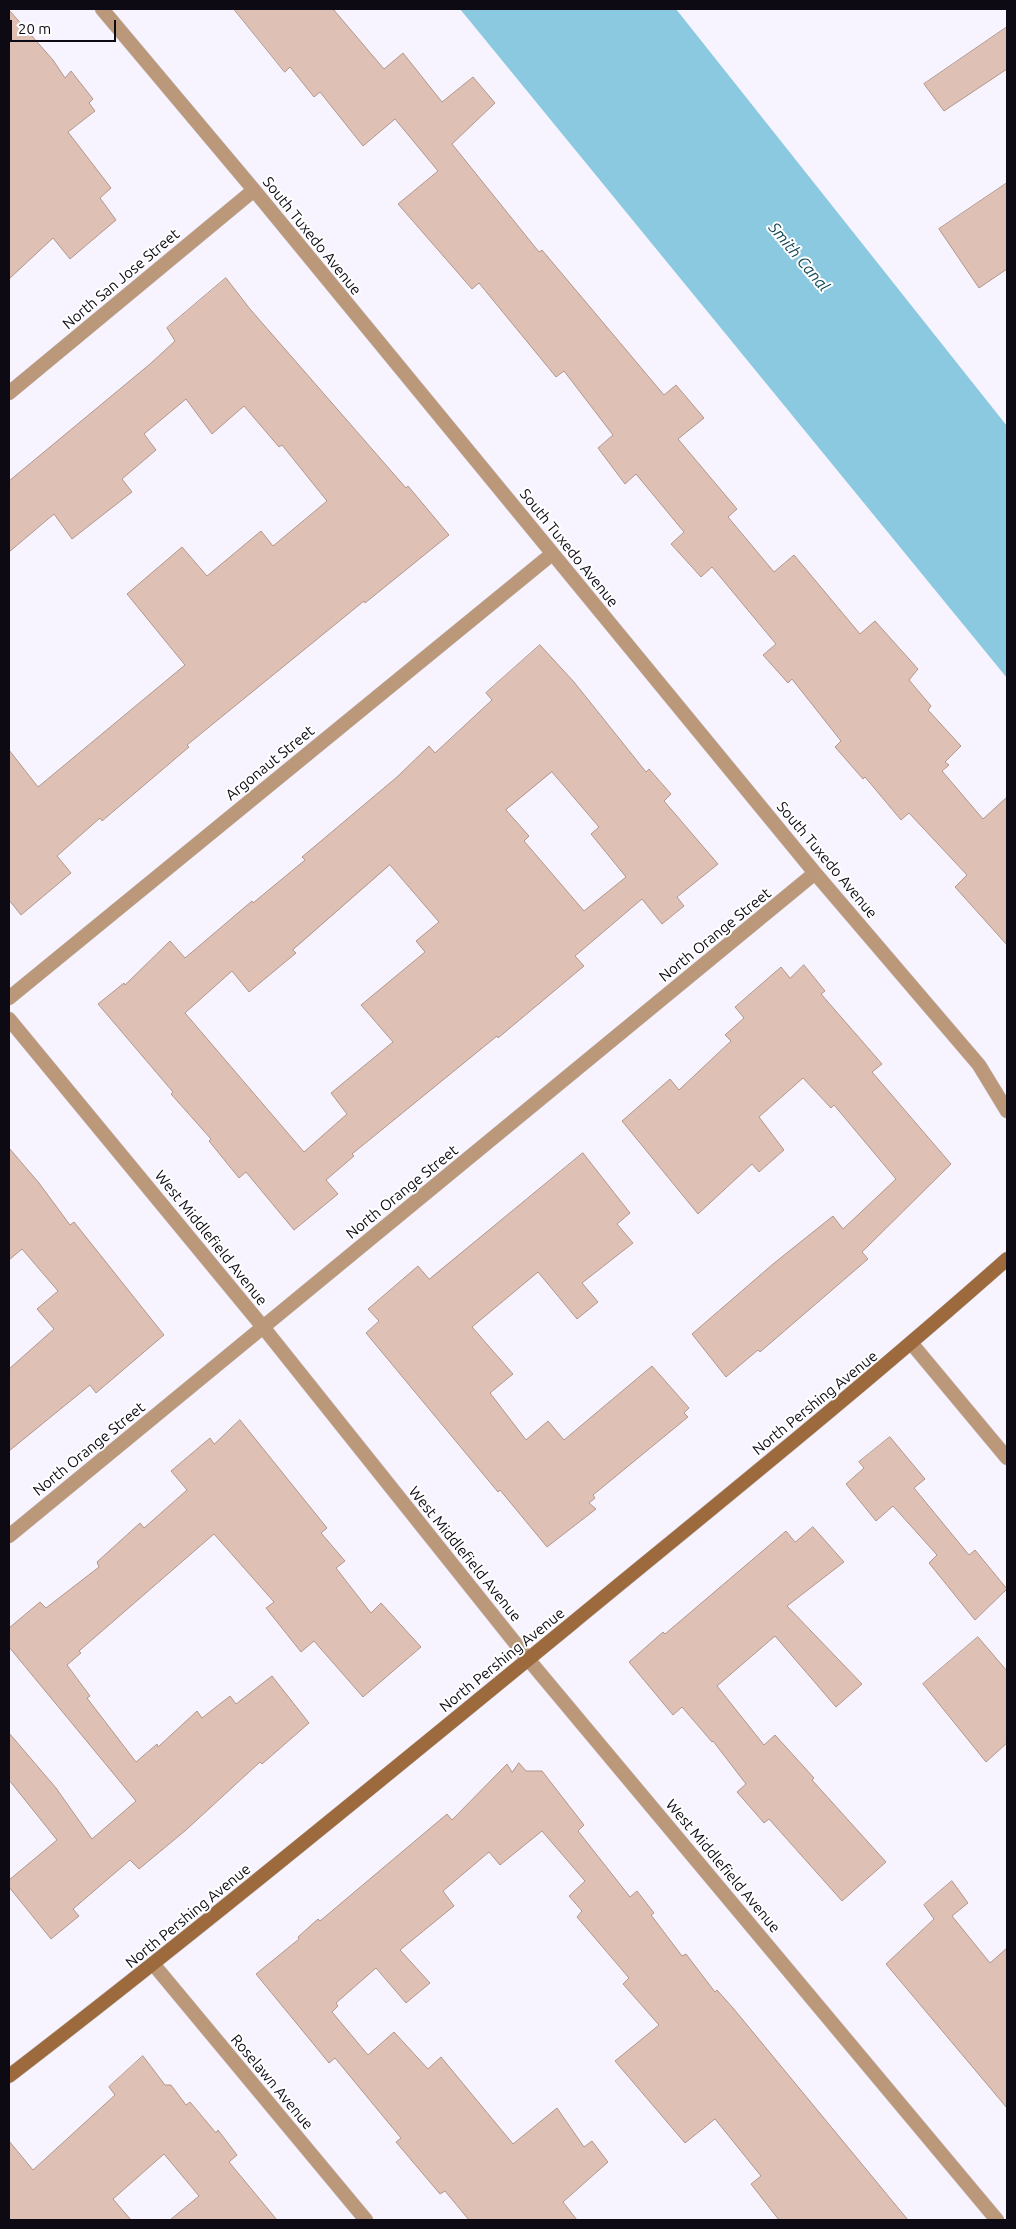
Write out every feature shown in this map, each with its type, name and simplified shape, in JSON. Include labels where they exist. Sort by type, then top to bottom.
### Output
[{"type":"main road","name":"North Pershing Avenue","points":[[9,2076],[154,1965],[528,1659],[912,1344],[1007,1259]]},
{"type":"street","name":"South Tuxedo Avenue","points":[[102,9],[254,190],[815,873],[979,1065],[1007,1111]]},
{"type":"street","name":"North San Jose Street","points":[[9,393],[254,190]]},
{"type":"street","name":"Argonaut Street","points":[[9,998],[552,554]]},
{"type":"street","name":"North Orange Street","points":[[9,1536],[815,873]]},
{"type":"street","name":"West Middlefield Avenue","points":[[9,1019],[263,1327],[528,1659],[997,2220]]},
{"type":"street","points":[[912,1344],[1007,1458]]},
{"type":"street","name":"Roselawn Avenue","points":[[154,1965],[366,2220]]},
{"type":"water","name":"Smith Canal","points":[[460,9],[676,9],[1007,426],[1007,678]]},
{"type":"building","points":[[234,9],[333,9],[384,69],[403,53],[442,102],[473,77],[495,103],[452,144],[539,252],[542,250],[664,395],[676,385],[704,418],[678,439],[737,509],[728,517],[774,572],[794,555],[860,634],[875,621],[918,669],[909,680],[931,706],[928,710],[961,746],[945,762],[949,765],[942,771],[983,819],[1007,797],[1007,945],[955,887],[967,875],[909,813],[901,820],[865,777],[863,779],[835,747],[841,741],[792,679],[788,683],[763,655],[776,644],[712,567],[701,577],[671,544],[684,532],[636,474],[625,484],[598,448],[613,435],[564,371],[556,377],[479,283],[472,289],[398,204],[438,171],[395,119],[363,146],[320,92],[314,97],[290,67],[285,72]]},
{"type":"building","points":[[9,10],[53,60],[65,78],[71,71],[93,99],[89,103],[95,111],[68,132],[111,188],[100,198],[116,220],[70,259],[53,238],[9,279]]},
{"type":"building","points":[[1007,27],[1007,69],[944,111],[924,84]]},
{"type":"building","points":[[1007,183],[1007,269],[979,288],[939,229]]},
{"type":"building","points":[[226,278],[250,309],[406,488],[408,486],[449,535],[365,603],[364,601],[187,745],[189,747],[102,821],[100,818],[57,856],[71,873],[21,915],[9,900],[9,750],[38,787],[185,665],[127,594],[182,547],[207,576],[261,531],[273,546],[327,501],[282,445],[279,447],[244,406],[212,434],[186,399],[144,434],[156,450],[122,479],[132,492],[72,539],[54,514],[9,552],[9,481],[175,341],[167,328]]},
{"type":"building","points":[[540,645],[574,682],[646,772],[649,769],[671,794],[664,801],[718,864],[677,897],[684,906],[662,924],[642,899],[575,956],[584,966],[498,1038],[497,1036],[352,1154],[354,1156],[326,1180],[338,1194],[294,1230],[246,1172],[239,1178],[209,1141],[211,1139],[171,1094],[173,1092],[98,1004],[124,983],[125,985],[170,941],[185,958],[252,901],[253,903],[305,860],[302,857],[397,777],[429,746],[435,753],[492,700],[486,693]],"holes":[[[552,772],[599,827],[591,834],[626,877],[584,911],[524,841],[529,836],[506,810]],[[390,865],[439,922],[416,941],[425,952],[361,1005],[393,1042],[331,1093],[347,1114],[304,1152],[185,1013],[232,971],[249,992],[296,953],[293,950]]]},
{"type":"building","points":[[804,965],[825,991],[821,994],[882,1064],[872,1072],[951,1164],[862,1252],[868,1259],[760,1352],[758,1350],[726,1377],[692,1334],[773,1264],[833,1216],[843,1229],[896,1179],[834,1105],[831,1108],[803,1078],[759,1117],[784,1150],[759,1172],[752,1164],[698,1214],[622,1121],[670,1079],[679,1090],[731,1041],[725,1035],[744,1018],[735,1007],[781,967],[790,978]]},
{"type":"building","points":[[9,1148],[39,1183],[70,1225],[74,1222],[164,1335],[96,1393],[90,1385],[9,1451],[9,1369],[54,1329],[37,1309],[58,1291],[22,1249],[9,1260]]},
{"type":"building","points":[[583,1153],[630,1213],[617,1224],[633,1243],[582,1283],[598,1302],[577,1319],[538,1272],[472,1327],[513,1374],[490,1393],[526,1440],[548,1421],[564,1440],[652,1366],[689,1408],[684,1413],[688,1417],[593,1495],[595,1498],[589,1503],[596,1509],[547,1547],[500,1490],[498,1492],[366,1333],[379,1321],[368,1309],[418,1266],[429,1279]]},
{"type":"building","points":[[240,1420],[327,1528],[321,1533],[345,1561],[336,1568],[371,1613],[381,1603],[421,1647],[363,1697],[314,1641],[301,1652],[266,1608],[274,1602],[214,1534],[79,1651],[81,1653],[67,1665],[90,1696],[87,1698],[136,1762],[157,1744],[158,1747],[197,1711],[202,1718],[230,1696],[236,1704],[272,1676],[309,1723],[262,1764],[260,1762],[186,1830],[139,1869],[130,1860],[73,1909],[79,1916],[51,1939],[9,1887],[9,1880],[57,1840],[9,1780],[9,1733],[56,1788],[92,1839],[136,1801],[9,1647],[9,1628],[40,1602],[46,1608],[99,1567],[97,1562],[140,1523],[144,1528],[187,1490],[171,1471],[210,1438],[214,1444]]},
{"type":"building","points":[[890,1437],[925,1479],[914,1488],[969,1555],[975,1550],[1007,1589],[975,1620],[929,1563],[937,1555],[893,1506],[876,1521],[846,1484],[864,1468],[859,1462]]},
{"type":"building","points":[[813,1527],[844,1562],[787,1606],[862,1684],[836,1707],[775,1636],[717,1686],[764,1745],[775,1735],[814,1778],[812,1780],[886,1862],[842,1901],[769,1819],[764,1823],[737,1792],[746,1784],[713,1741],[682,1707],[673,1715],[629,1662],[663,1632],[665,1634],[786,1531],[795,1542]]},
{"type":"building","points":[[978,1637],[1007,1671],[1007,1743],[986,1762],[923,1684]]},
{"type":"building","points":[[519,1763],[526,1771],[542,1771],[584,1825],[578,1831],[630,1897],[637,1891],[654,1913],[651,1915],[682,1956],[686,1954],[715,1992],[717,1990],[733,2008],[908,2220],[779,2220],[751,2184],[761,2176],[715,2119],[685,2143],[615,2061],[659,2025],[623,1984],[629,1978],[577,1917],[582,1911],[569,1896],[585,1881],[542,1831],[500,1865],[489,1852],[443,1891],[454,1906],[400,1950],[430,1983],[406,2003],[376,1968],[336,2003],[338,2006],[332,2012],[368,2055],[394,2032],[428,2069],[441,2057],[513,2144],[557,2108],[584,2147],[592,2141],[608,2162],[563,2202],[577,2220],[469,2220],[445,2191],[440,2194],[396,2142],[401,2138],[335,2058],[329,2063],[256,1974],[299,1939],[298,1937],[318,1919],[320,1921],[447,1814],[452,1820],[507,1764],[512,1772]]},
{"type":"building","points":[[952,1881],[968,1903],[952,1916],[990,1963],[1007,1948],[1007,2108],[886,1964],[934,1919],[924,1905]]},
{"type":"building","points":[[143,2056],[165,2085],[171,2085],[186,2105],[190,2102],[216,2133],[218,2130],[237,2155],[229,2162],[277,2220],[170,2220],[199,2196],[164,2154],[113,2199],[131,2220],[9,2220],[9,2141],[33,2170],[115,2095],[109,2087]]}]
